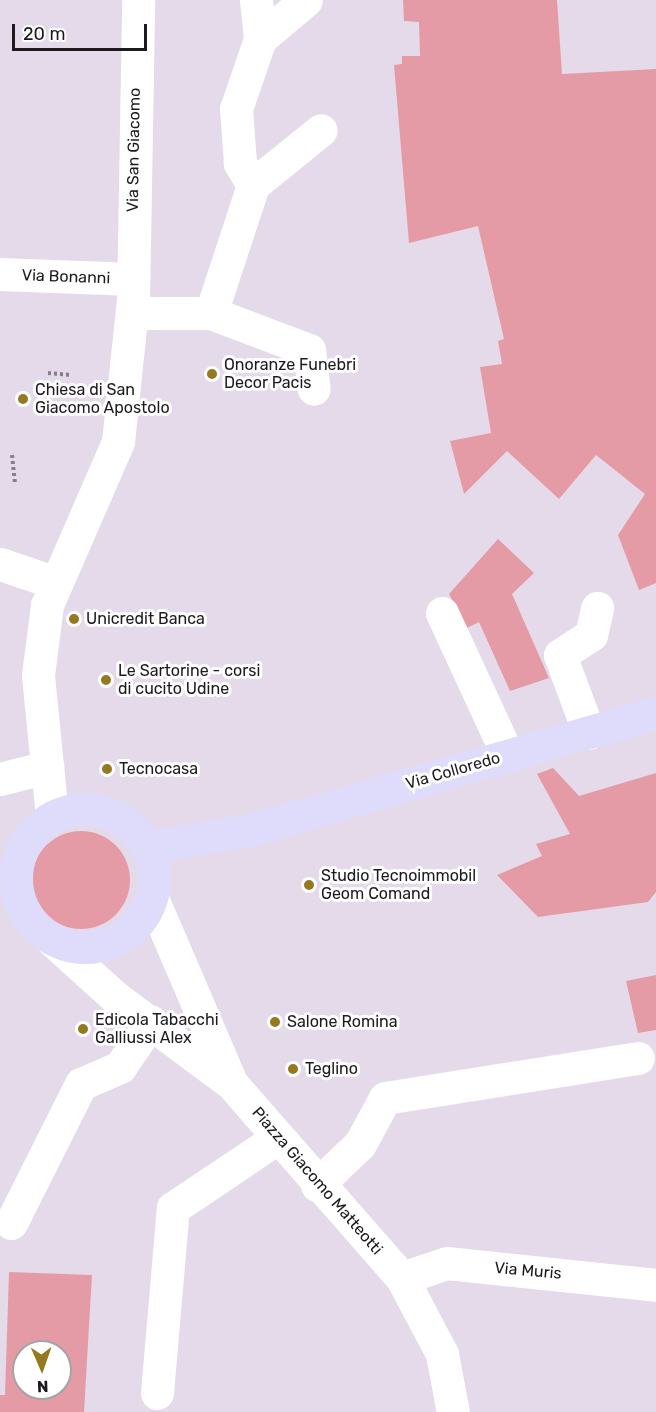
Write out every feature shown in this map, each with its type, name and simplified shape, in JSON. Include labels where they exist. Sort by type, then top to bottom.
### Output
[{"type":"main road","name":"Via Colloredo","points":[[147,848],[250,830],[656,713]]},
{"type":"main road","name":"Piazza Giacomo Matteotti","points":[[52,940],[24,913],[7,877],[25,841],[52,816],[90,809],[113,815],[133,828],[147,848],[155,881],[152,898]]},
{"type":"main road","points":[[52,940],[72,947],[113,943],[143,917],[152,898]]},
{"type":"street","name":"Via San Giacomo","points":[[132,298],[138,0]]},
{"type":"street","points":[[253,185],[240,163],[236,109],[261,39],[256,0]]},
{"type":"street","points":[[261,39],[306,0]]},
{"type":"street","points":[[314,389],[309,350],[211,313],[253,185],[321,130]]},
{"type":"street","name":"Via Bonanni","points":[[0,274],[211,313]]},
{"type":"street","points":[[52,816],[38,675],[47,605],[118,442],[132,298]]},
{"type":"street","points":[[0,564],[56,583]]},
{"type":"street","points":[[589,733],[560,655],[591,635],[597,608]]},
{"type":"street","points":[[442,614],[508,756]]},
{"type":"street","points":[[0,779],[47,767]]},
{"type":"street","name":"Piazza Giacomo Matteotti","points":[[152,898],[232,1084]]},
{"type":"street","name":"Piazza Giacomo Matteotti","points":[[52,940],[115,997],[232,1084],[317,1185],[402,1278],[442,1354],[453,1412]]},
{"type":"street","points":[[11,1223],[81,1084],[120,1067],[151,1022]]},
{"type":"street","points":[[317,1185],[360,1144],[385,1098],[638,1059]]},
{"type":"street","points":[[157,1393],[173,1208],[277,1138]]},
{"type":"street","name":"Via Muris","points":[[402,1278],[447,1263],[656,1285]]},
{"type":"path","points":[[48,374],[71,375]]},
{"type":"path","points":[[12,455],[15,484]]},
{"type":"shaded area","points":[[403,0],[557,0],[562,74],[656,69],[656,583],[639,590],[618,535],[645,494],[596,455],[559,499],[507,451],[464,494],[450,441],[491,433],[480,367],[502,364],[498,341],[504,339],[478,226],[409,243],[394,65],[402,64],[402,56],[420,56],[419,22],[404,21]]},
{"type":"shaded area","points":[[498,539],[534,573],[512,594],[549,678],[510,691],[479,622],[467,628],[449,594]]},
{"type":"shaded area","points":[[553,768],[579,796],[656,773],[656,892],[648,902],[538,917],[497,875],[542,856],[536,844],[570,834],[537,774]]},
{"type":"shaded area","points":[[81,831],[100,835],[116,845],[126,861],[130,880],[126,899],[116,915],[100,925],[81,929],[62,925],[46,915],[36,899],[32,880],[36,861],[46,845],[62,835]]},
{"type":"shaded area","points":[[656,975],[656,1030],[638,1033],[626,981]]},
{"type":"shaded area","points":[[9,1272],[92,1275],[84,1412],[0,1412],[0,1395],[5,1395]]},
{"type":"place","name":"Onoranze Funebri Decor Pacis","points":[[212,374]]},
{"type":"place","name":"Chiesa di San Giacomo Apostolo","points":[[23,399]]},
{"type":"place","name":"Unicredit Banca","points":[[74,619]]},
{"type":"place","name":"Le Sartorine - corsi di cucito Udine","points":[[106,680]]},
{"type":"place","name":"Tecnocasa","points":[[107,769]]},
{"type":"place","name":"Studio Tecnoimmobil Geom Comand","points":[[309,885]]},
{"type":"place","name":"Salone Romina","points":[[275,1022]]},
{"type":"place","name":"Edicola Tabacchi Galliussi Alex","points":[[83,1029]]},
{"type":"place","name":"Teglino","points":[[293,1069]]}]
